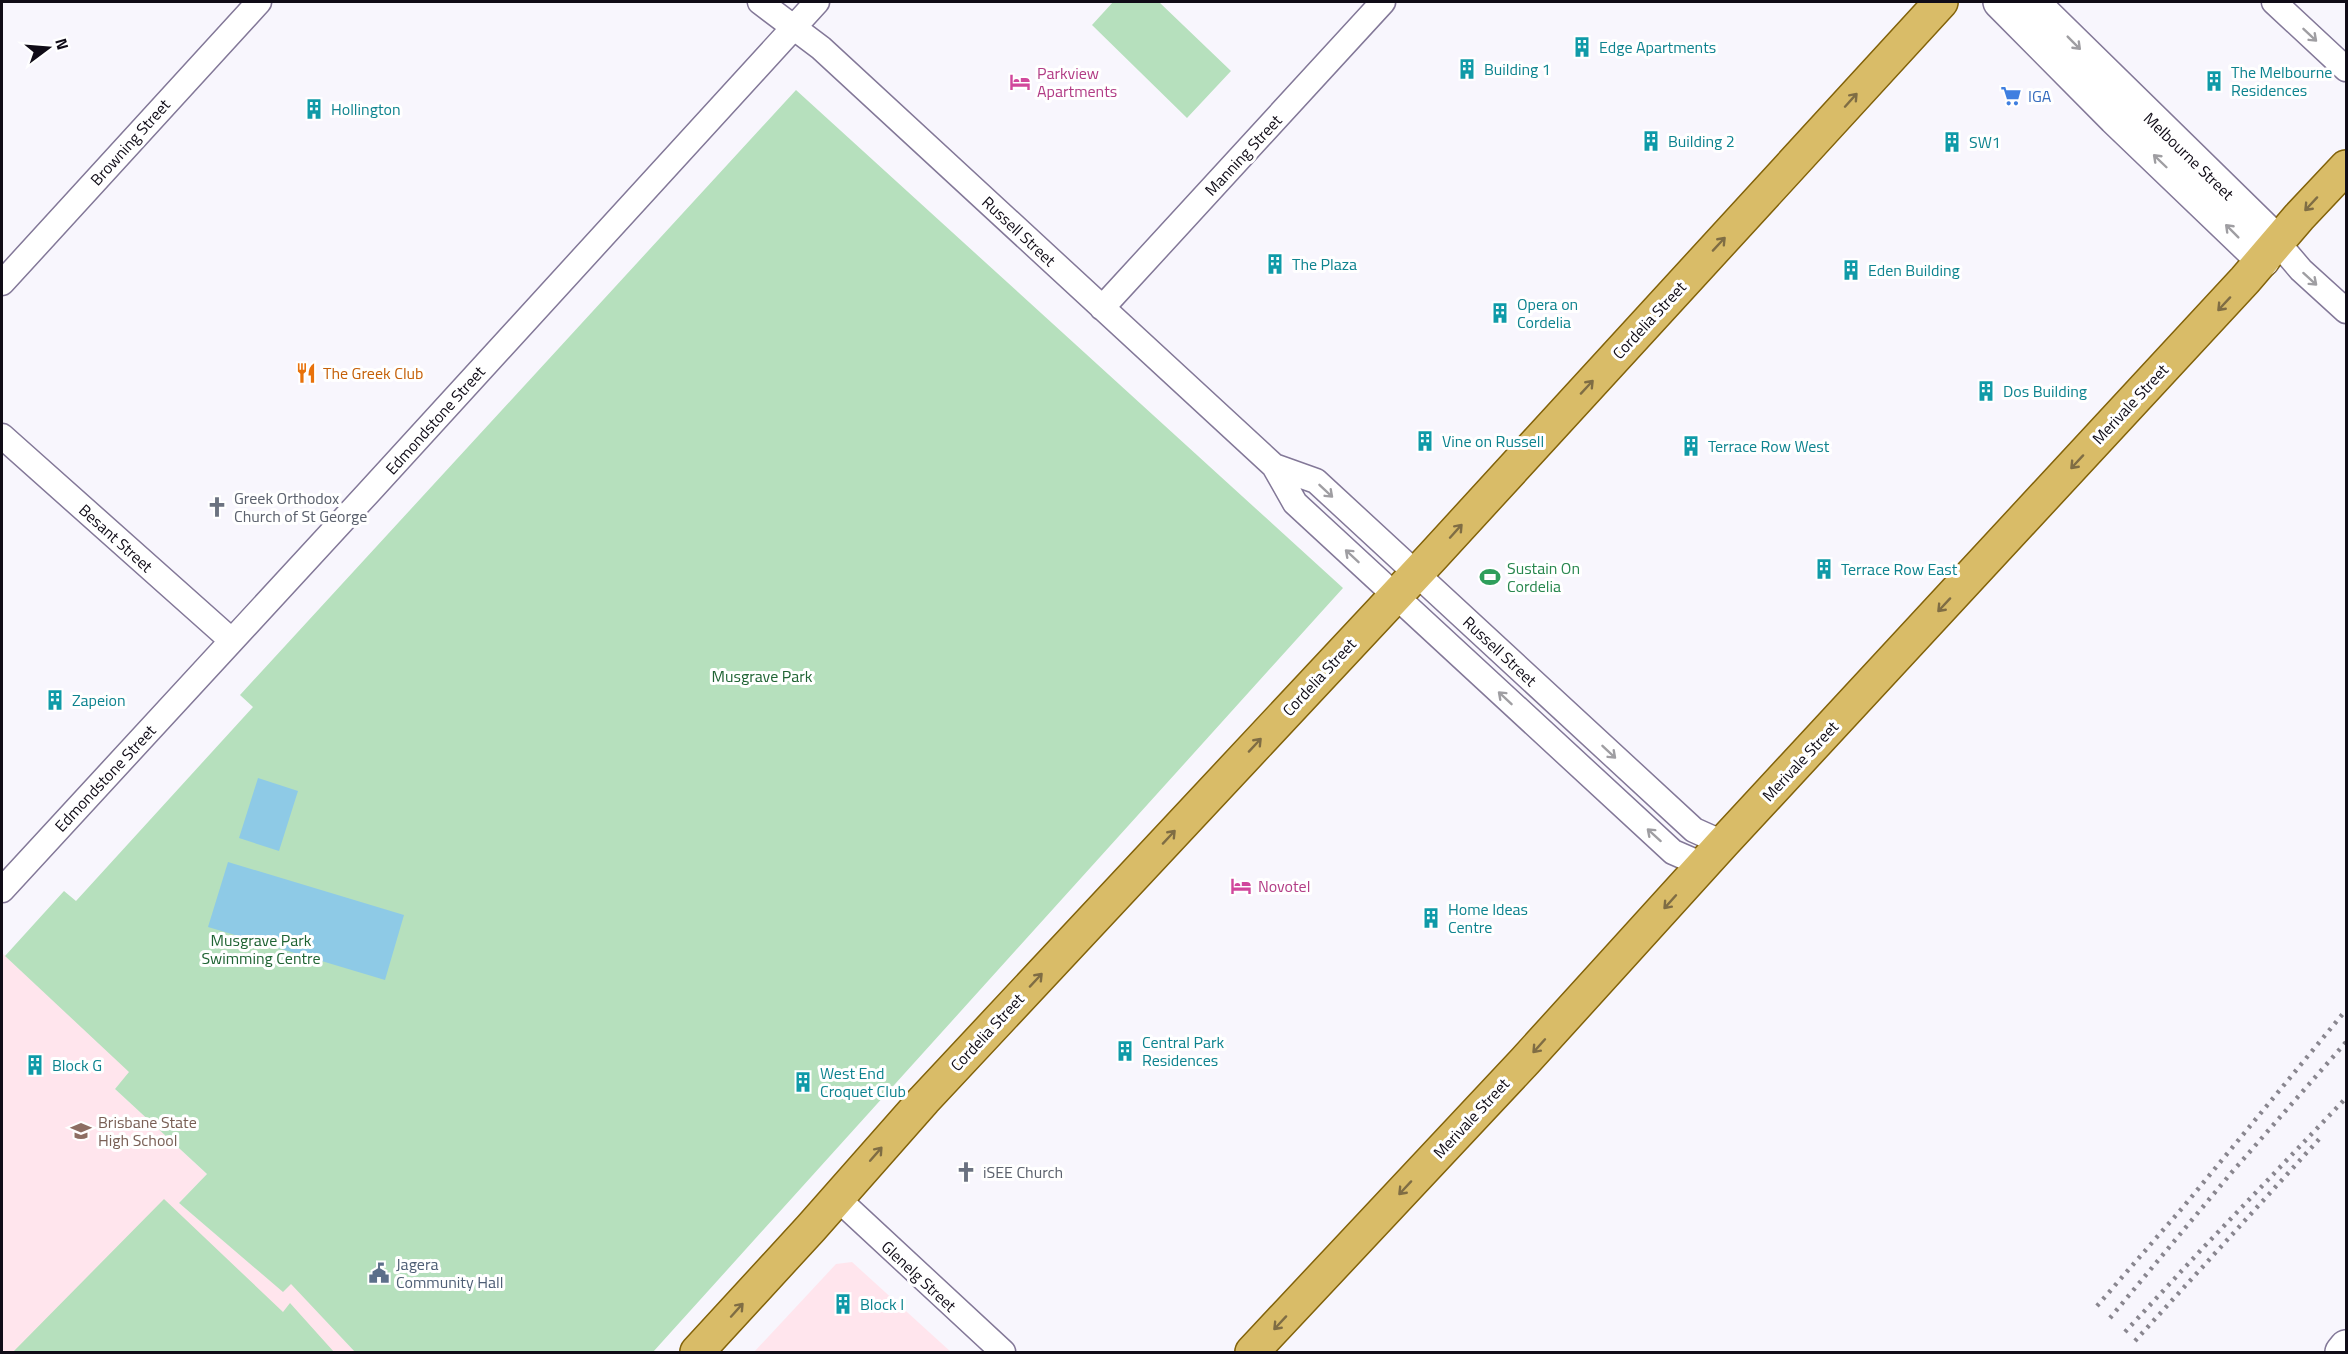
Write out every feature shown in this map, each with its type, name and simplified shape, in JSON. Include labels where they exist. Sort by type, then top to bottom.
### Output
[{"type":"main road","name":"Cordelia Street","points":[[697,1353],[924,1100],[1405,585],[1941,2]]},
{"type":"main road","name":"Melbourne Street","points":[[2000,2],[2115,118],[2270,252]]},
{"type":"main road","name":"Melbourne Street","points":[[2032,2],[2270,252]]},
{"type":"main road","name":"Merivale Street","points":[[1252,1353],[1525,1061],[2346,167]]},
{"type":"main road","points":[[2342,1353],[2346,1347]]},
{"type":"street","name":"Browning Street","points":[[2,283],[259,2]]},
{"type":"street","name":"Russell Street","points":[[760,2],[821,48],[1274,466],[1316,481],[1405,585],[1673,852],[1713,854]]},
{"type":"street","name":"Edmondstone Street","points":[[2,890],[817,2]]},
{"type":"street","name":"Manning Street","points":[[1102,308],[1383,2]]},
{"type":"street","points":[[2274,2],[2346,69]]},
{"type":"street","name":"Melbourne Street","points":[[2270,252],[2301,270],[2346,311]]},
{"type":"street","name":"Besant Street","points":[[2,436],[231,640]]},
{"type":"street","name":"Russell Street","points":[[1405,585],[1694,830],[1713,854]]},
{"type":"street","name":"Glenelg Street","points":[[837,1198],[1003,1353]]},
{"type":"shaded area","name":"Brisbane State High School","points":[[2,953],[130,1072],[115,1089],[207,1174],[179,1203],[283,1291],[291,1283],[355,1352],[2,1352]]},
{"type":"shaded area","name":"Block I","points":[[852,1262],[951,1352],[754,1352],[836,1264]]},
{"type":"green space","points":[[1113,2],[1159,2],[1231,71],[1187,118],[1092,25]]},
{"type":"green space","name":"Musgrave Park","points":[[796,90],[1343,588],[653,1352],[355,1352],[291,1284],[283,1292],[179,1203],[207,1174],[115,1089],[129,1072],[5,956],[64,891],[76,901],[253,707],[240,695]]},
{"type":"green space","points":[[164,1199],[283,1312],[290,1303],[334,1352],[13,1352]]},
{"type":"water","points":[[258,778],[298,791],[279,851],[239,838]]},
{"type":"water","points":[[228,862],[404,915],[385,980],[208,927]]},
{"type":"railway","points":[[2097,1306],[2184,1206],[2346,1010]]},
{"type":"railway","points":[[2110,1318],[2232,1172],[2346,1042]]},
{"type":"railway","points":[[2125,1332],[2346,1098]]},
{"type":"railway","points":[[2135,1341],[2322,1136]]},
{"type":"place","name":"Edge Apartments","points":[[1582,47]]},
{"type":"place","name":"Building 1","points":[[1467,69]]},
{"type":"place","name":"The Melbourne Residences","points":[[2214,81]]},
{"type":"place","name":"Parkview Apartments","points":[[1020,82]]},
{"type":"place","name":"IGA","points":[[2011,96]]},
{"type":"place","name":"Hollington","points":[[314,109]]},
{"type":"place","name":"Building 2","points":[[1651,141]]},
{"type":"place","name":"SW1","points":[[1952,142]]},
{"type":"place","name":"The Plaza","points":[[1275,264]]},
{"type":"place","name":"Eden Building","points":[[1851,270]]},
{"type":"place","name":"Opera on Cordelia","points":[[1500,313]]},
{"type":"place","name":"The Greek Club","points":[[306,373]]},
{"type":"place","name":"Dos Building","points":[[1986,391]]},
{"type":"place","name":"Vine on Russell","points":[[1425,441]]},
{"type":"place","name":"Terrace Row West","points":[[1691,446]]},
{"type":"place","name":"Greek Orthodox Church of St George","points":[[217,507]]},
{"type":"place","name":"Terrace Row East","points":[[1824,569]]},
{"type":"place","name":"Sustain On Cordelia","points":[[1490,577]]},
{"type":"place","name":"Zapeion","points":[[55,700]]},
{"type":"place","name":"Novotel","points":[[1241,886]]},
{"type":"place","name":"Home Ideas Centre","points":[[1431,918]]},
{"type":"place","name":"Central Park Residences","points":[[1125,1051]]},
{"type":"place","name":"Block G","points":[[35,1065]]},
{"type":"place","name":"West End Croquet Club","points":[[803,1082]]},
{"type":"place","name":"Brisbane State High School","points":[[81,1131]]},
{"type":"place","name":"iSEE Church","points":[[966,1172]]},
{"type":"place","name":"Jagera Community Hall","points":[[379,1273]]},
{"type":"place","name":"Block I","points":[[843,1304]]},
{"type":"park label","name":"Musgrave Park Swimming Centre","points":[[261,949]]}]
